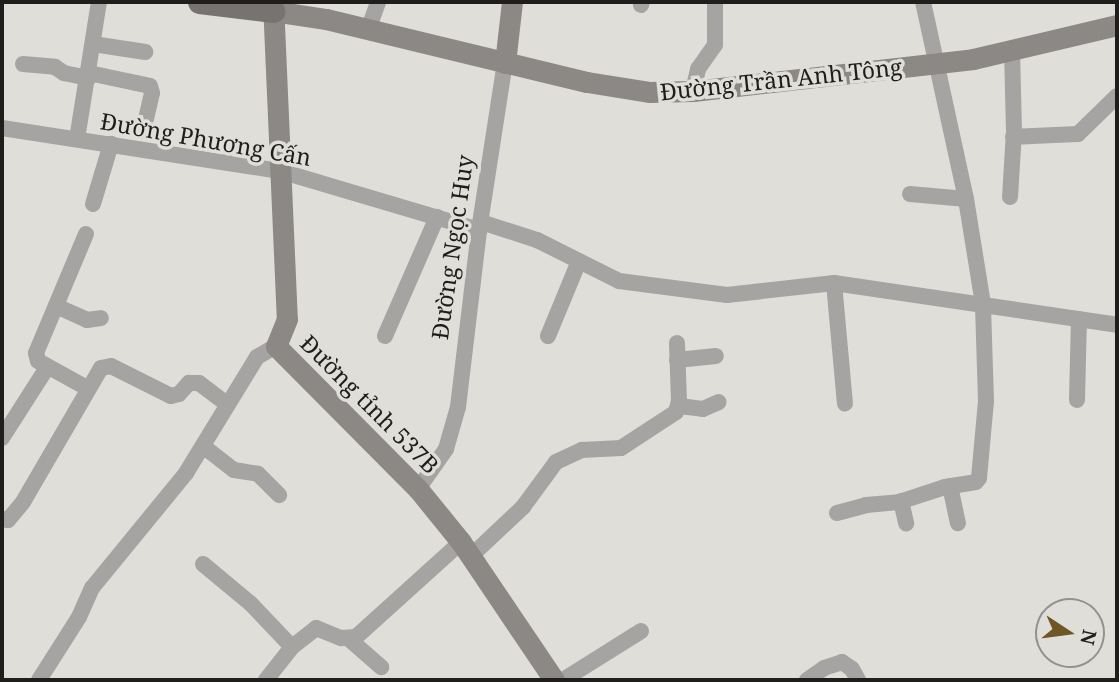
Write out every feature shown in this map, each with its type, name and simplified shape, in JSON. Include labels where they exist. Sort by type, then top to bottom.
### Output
[{"type":"main road","name":"Đường Trần Anh Tông","points":[[199,2],[273,6],[622,89],[692,91],[1012,52],[1117,25]]},
{"type":"main road","name":"Đường Ngọc Huy","points":[[505,62],[512,2]]},
{"type":"main road","name":"Đường tỉnh 537B","points":[[273,6],[287,319],[275,346],[418,489],[466,550],[554,680]]},
{"type":"street","points":[[77,139],[99,2]]},
{"type":"street","points":[[368,30],[378,2]]},
{"type":"street","points":[[692,91],[698,69],[715,45],[715,2]]},
{"type":"street","points":[[837,513],[866,505],[901,501],[950,486],[976,482],[979,478],[986,401],[983,303],[966,199],[923,2]]},
{"type":"street","points":[[93,44],[145,52]]},
{"type":"street","points":[[1010,197],[1013,138],[1012,52]]},
{"type":"street","name":"Đường Ngọc Huy","points":[[418,489],[446,449],[458,407],[480,226],[505,62]]},
{"type":"street","points":[[23,64],[55,67],[64,73],[150,86],[152,93],[146,119]]},
{"type":"street","points":[[1013,138],[1078,134],[1117,96]]},
{"type":"street","name":"Đường Phương Cấn","points":[[2,128],[280,171],[437,217],[537,240],[620,281],[727,295],[834,283],[1117,325]]},
{"type":"street","points":[[93,204],[111,144]]},
{"type":"street","points":[[910,194],[966,199]]},
{"type":"street","points":[[385,336],[437,217]]},
{"type":"street","points":[[86,234],[36,353],[38,360],[88,388]]},
{"type":"street","points":[[548,336],[579,261]]},
{"type":"street","points":[[834,283],[845,404]]},
{"type":"street","points":[[56,306],[87,320],[102,318]]},
{"type":"street","points":[[1077,400],[1079,320]]},
{"type":"street","points":[[349,639],[356,637],[516,514],[556,462],[582,450],[621,448],[668,418],[679,406],[677,343]]},
{"type":"street","points":[[39,680],[79,617],[92,588],[186,473],[257,356],[275,346]]},
{"type":"street","points":[[677,360],[716,356]]},
{"type":"street","points":[[2,438],[48,366]]},
{"type":"street","points":[[2,519],[9,520],[29,493],[101,368],[109,366],[167,396],[179,394],[189,383],[199,383],[227,404]]},
{"type":"street","points":[[679,406],[703,409],[719,402]]},
{"type":"street","points":[[203,446],[234,470],[258,474],[279,495]]},
{"type":"street","points":[[950,486],[958,523]]},
{"type":"street","points":[[901,501],[906,523]]},
{"type":"street","points":[[203,564],[251,604],[292,647]]},
{"type":"street","points":[[266,680],[292,647],[316,628],[349,639],[381,667]]},
{"type":"street","points":[[564,680],[641,631]]},
{"type":"street","points":[[807,680],[824,668],[842,662],[852,669],[858,680]]}]
